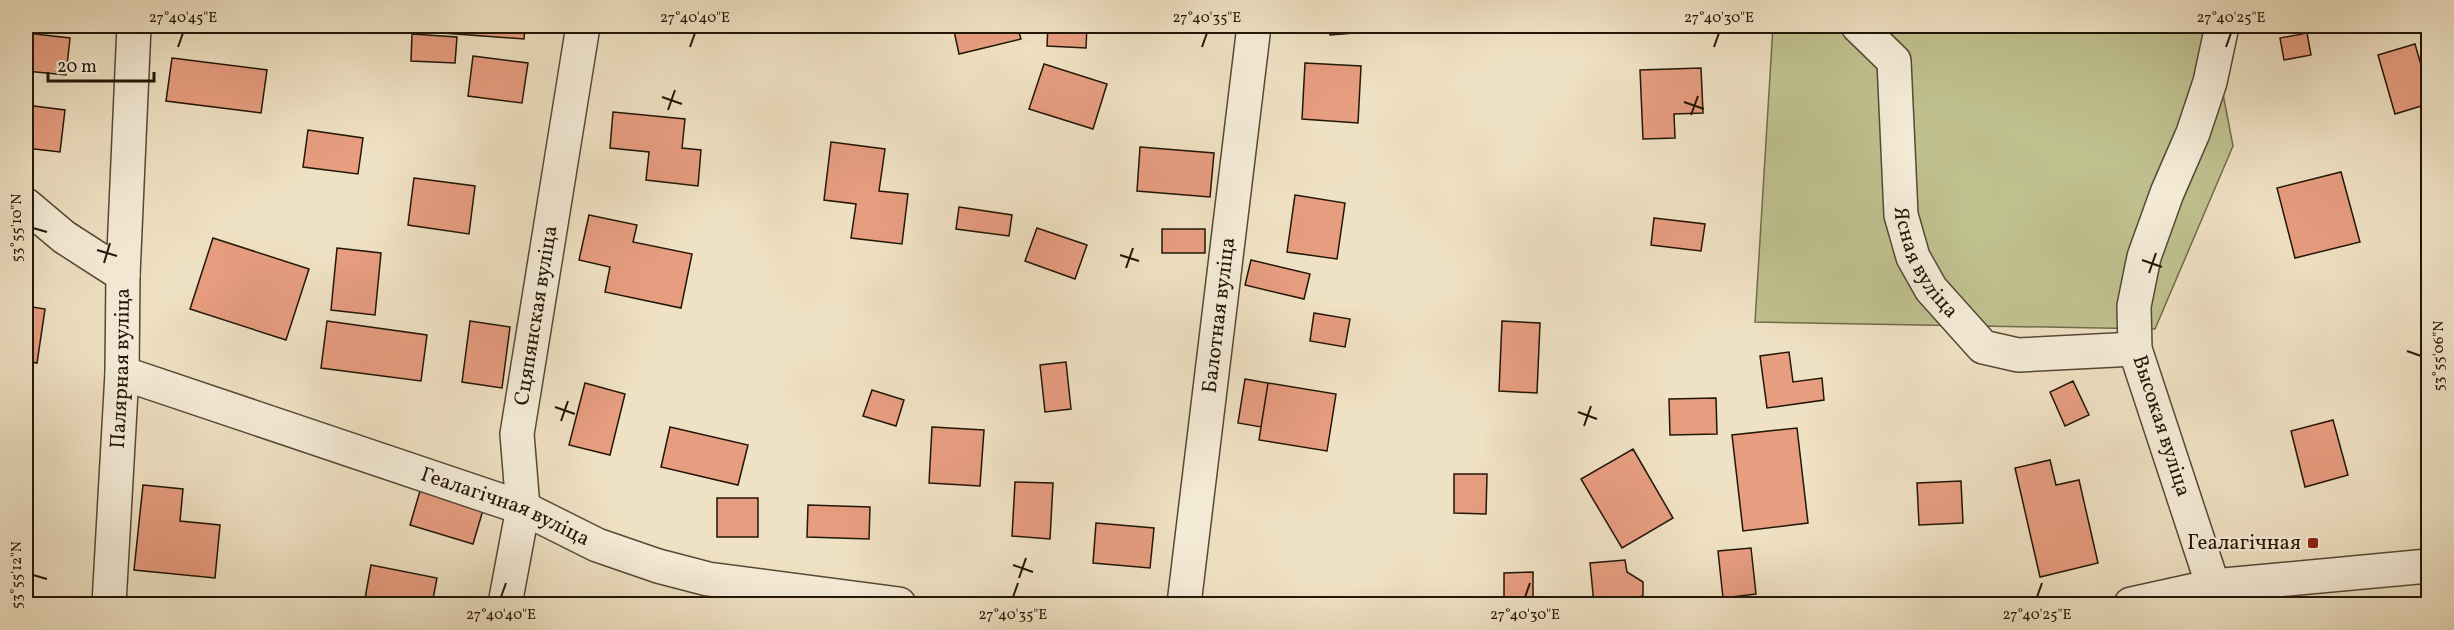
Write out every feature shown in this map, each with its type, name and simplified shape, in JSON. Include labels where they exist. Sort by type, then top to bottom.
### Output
[{"type":"street","name":"Палярная вуліца","points":[[109,604],[122,373],[123,275],[134,26]]},
{"type":"street","name":"Сцяпянская вуліца","points":[[505,604],[524,508],[517,434],[583,26]]},
{"type":"street","name":"Балотная вуліца","points":[[1184,604],[1254,26]]},
{"type":"street","name":"Ясная вуліца","points":[[1858,26],[1894,61],[1901,215],[1913,257],[1931,289],[1983,347],[2018,355],[2135,349]]},
{"type":"street","name":"Высокая вуліца","points":[[2213,586],[2135,349],[2134,306],[2144,257],[2167,193],[2193,133],[2210,82],[2222,26]]},
{"type":"street","points":[[26,205],[64,237],[123,275]]},
{"type":"street","name":"Геалагічная вуліца","points":[[122,373],[524,508],[597,545],[658,566],[698,577],[898,604]]},
{"type":"street","points":[[2131,604],[2213,586],[2428,566]]},
{"type":"green space","points":[[1773,26],[2210,26],[2233,146],[2155,329],[1755,322]]},
{"type":"building","points":[[228,26],[268,26],[267,32],[228,28]]},
{"type":"building","points":[[430,26],[525,26],[524,39],[429,32]]},
{"type":"building","points":[[953,26],[1017,26],[1021,39],[959,54]]},
{"type":"building","points":[[1048,26],[1087,26],[1086,48],[1047,46]]},
{"type":"building","points":[[1329,26],[1405,26],[1405,29],[1330,35]]},
{"type":"building","points":[[26,33],[70,38],[66,75],[26,71]]},
{"type":"building","points":[[2307,33],[2311,55],[2284,60],[2280,38]]},
{"type":"building","points":[[412,34],[457,37],[455,63],[411,61]]},
{"type":"building","points":[[2415,44],[2428,89],[2428,104],[2395,114],[2378,55]]},
{"type":"building","points":[[473,56],[528,63],[522,103],[468,96]]},
{"type":"building","points":[[172,58],[267,70],[261,113],[166,101]]},
{"type":"building","points":[[1305,63],[1361,66],[1358,123],[1302,119]]},
{"type":"building","points":[[1044,64],[1107,84],[1093,129],[1029,109]]},
{"type":"building","points":[[1701,68],[1703,113],[1674,114],[1675,138],[1643,139],[1640,70]]},
{"type":"building","points":[[26,105],[65,110],[60,152],[26,148]]},
{"type":"building","points":[[613,112],[685,119],[682,148],[701,150],[698,186],[646,180],[649,152],[610,148]]},
{"type":"building","points":[[308,130],[363,138],[358,174],[303,167]]},
{"type":"building","points":[[831,142],[885,149],[879,191],[908,194],[902,244],[851,238],[856,204],[824,200]]},
{"type":"building","points":[[1140,147],[1214,153],[1210,197],[1137,191]]},
{"type":"building","points":[[2341,172],[2360,242],[2295,258],[2277,188]]},
{"type":"building","points":[[414,178],[475,186],[469,234],[408,225]]},
{"type":"building","points":[[1295,195],[1345,203],[1337,259],[1287,252]]},
{"type":"building","points":[[959,207],[1012,215],[1009,236],[956,229]]},
{"type":"building","points":[[589,215],[637,225],[633,242],[692,254],[681,308],[605,292],[610,267],[579,260]]},
{"type":"building","points":[[1654,218],[1705,224],[1701,251],[1651,245]]},
{"type":"building","points":[[1037,228],[1087,245],[1075,279],[1025,261]]},
{"type":"building","points":[[1162,229],[1205,229],[1205,253],[1162,253]]},
{"type":"building","points":[[213,238],[309,269],[286,340],[190,309]]},
{"type":"building","points":[[337,248],[381,253],[375,315],[331,310]]},
{"type":"building","points":[[1251,260],[1310,274],[1304,299],[1245,285]]},
{"type":"building","points":[[26,306],[45,309],[37,363],[26,361]]},
{"type":"building","points":[[1314,313],[1350,319],[1345,347],[1310,341]]},
{"type":"building","points":[[327,321],[427,335],[421,381],[321,368]]},
{"type":"building","points":[[470,321],[510,327],[502,388],[462,382]]},
{"type":"building","points":[[1502,321],[1540,323],[1537,393],[1499,391]]},
{"type":"building","points":[[1789,352],[1793,382],[1822,378],[1824,400],[1767,408],[1760,356]]},
{"type":"building","points":[[2428,356],[2428,406],[2422,357]]},
{"type":"building","points":[[1066,362],[1071,409],[1045,412],[1040,365]]},
{"type":"building","points":[[1245,379],[1268,383],[1261,427],[1238,423]]},
{"type":"building","points":[[2073,381],[2089,415],[2065,426],[2050,392]]},
{"type":"building","points":[[585,383],[625,394],[610,455],[569,445]]},
{"type":"building","points":[[1268,383],[1336,394],[1327,451],[1259,440]]},
{"type":"building","points":[[872,390],[904,400],[896,426],[863,416]]},
{"type":"building","points":[[1716,398],[1717,434],[1670,435],[1669,399]]},
{"type":"building","points":[[2333,420],[2348,475],[2305,487],[2291,431]]},
{"type":"building","points":[[670,427],[748,445],[738,485],[661,467]]},
{"type":"building","points":[[932,427],[984,430],[980,486],[929,483]]},
{"type":"building","points":[[1797,428],[1808,523],[1743,531],[1732,435]]},
{"type":"building","points":[[1633,449],[1673,518],[1622,548],[1581,479]]},
{"type":"building","points":[[2050,460],[2056,485],[2079,480],[2098,563],[2040,577],[2015,468]]},
{"type":"building","points":[[1454,474],[1487,474],[1486,514],[1454,513]]},
{"type":"building","points":[[1961,481],[1963,523],[1919,525],[1917,483]]},
{"type":"building","points":[[1015,482],[1053,483],[1050,539],[1012,536]]},
{"type":"building","points":[[143,485],[183,489],[180,521],[220,525],[215,578],[134,570]]},
{"type":"building","points":[[420,491],[483,510],[473,544],[410,525]]},
{"type":"building","points":[[717,498],[758,498],[758,537],[717,537]]},
{"type":"building","points":[[808,505],[870,507],[869,539],[807,537]]},
{"type":"building","points":[[1096,523],[1154,528],[1150,568],[1093,563]]},
{"type":"building","points":[[1751,548],[1756,594],[1723,598],[1718,551]]},
{"type":"building","points":[[1625,560],[1627,572],[1643,582],[1643,595],[1631,604],[1594,604],[1590,563]]},
{"type":"building","points":[[371,565],[437,578],[432,604],[364,604]]},
{"type":"building","points":[[1533,572],[1533,604],[1504,604],[1504,573]]},
{"type":"place","name":"Геалагічная","points":[[2313,543]]}]
